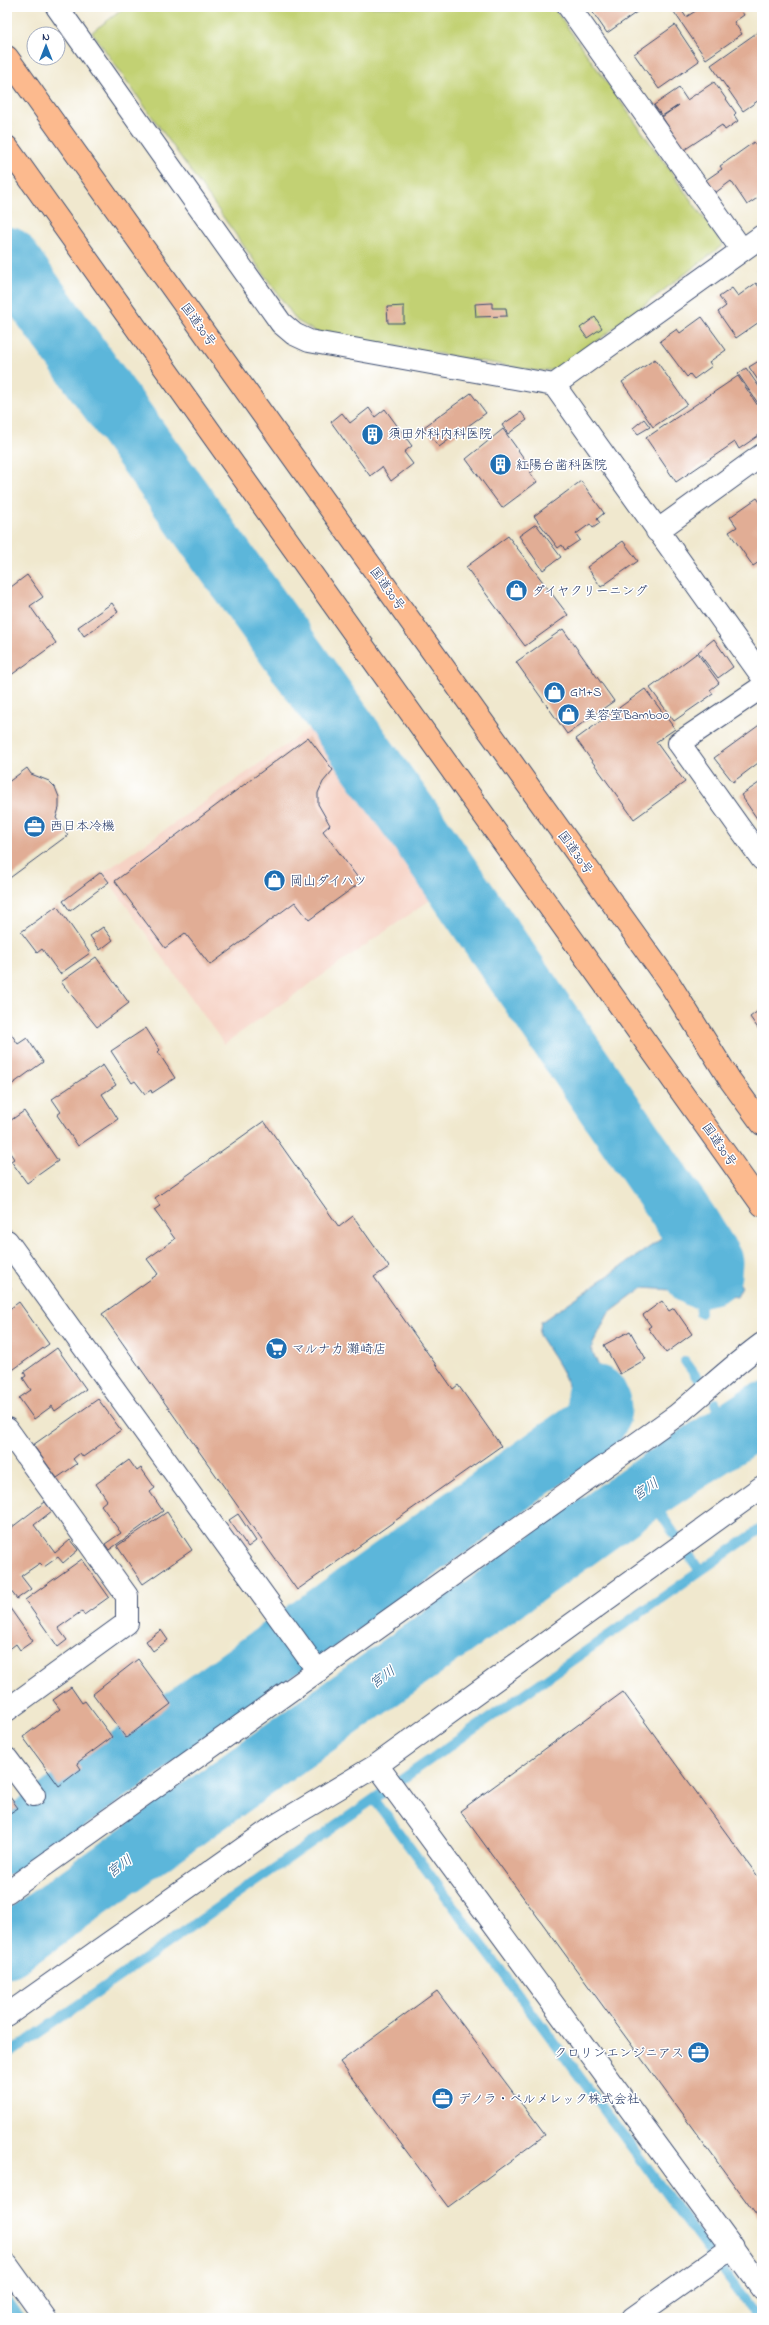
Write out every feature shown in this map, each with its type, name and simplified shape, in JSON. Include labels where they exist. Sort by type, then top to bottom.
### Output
[{"type":"highway","name":"国道30号","points":[[7,57],[668,981],[730,1080],[762,1124]]},
{"type":"highway","name":"国道30号","points":[[7,147],[762,1205]]},
{"type":"street","points":[[57,7],[281,323],[294,334],[324,345],[554,385],[762,676]]},
{"type":"street","points":[[569,7],[742,250]]},
{"type":"street","points":[[554,385],[762,236]]},
{"type":"street","points":[[657,531],[762,455]]},
{"type":"street","points":[[762,687],[679,743],[762,859]]},
{"type":"street","points":[[7,1241],[318,1671]]},
{"type":"street","points":[[7,1892],[677,1415],[716,1384],[727,1370],[762,1344]]},
{"type":"street","points":[[7,1429],[127,1596],[127,1623],[7,1710]]},
{"type":"street","points":[[7,2015],[275,1826],[387,1779],[671,1553],[762,1487]]},
{"type":"street","points":[[7,1759],[34,1795]]},
{"type":"street","points":[[387,1779],[730,2249],[762,2288]]},
{"type":"street","points":[[633,2318],[730,2249]]},
{"type":"street","points":[[7,2265],[45,2318]]},
{"type":"shaded area","name":"岡山ダイハツ","points":[[326,717],[446,889],[224,1044],[103,873]]},
{"type":"green space","points":[[126,7],[553,7],[723,245],[571,361],[553,370],[536,371],[316,332],[297,321],[92,32]]},
{"type":"water","points":[[691,1207],[742,1287],[737,1297],[700,1292],[643,1288],[608,1314],[591,1348],[619,1414],[610,1431],[611,1436],[603,1443],[597,1440],[585,1443],[557,1465],[545,1444],[560,1430],[568,1417],[571,1404],[565,1377],[539,1335],[541,1322],[657,1242]]},
{"type":"building","points":[[589,7],[644,7],[607,33]]},
{"type":"building","points":[[702,7],[739,7],[744,15],[734,22],[742,34],[706,59],[674,12],[680,8],[686,17]]},
{"type":"building","points":[[675,25],[699,61],[659,89],[634,54]]},
{"type":"building","points":[[762,29],[762,98],[743,111],[711,65]]},
{"type":"building","points":[[714,82],[736,113],[734,115],[738,121],[725,130],[722,125],[684,150],[662,117],[679,105],[662,116],[654,105],[679,88],[687,100]]},
{"type":"building","points":[[754,142],[762,153],[762,195],[747,205],[731,181],[715,193],[706,180],[722,169],[720,166]]},
{"type":"building","points":[[762,269],[762,277],[758,271]]},
{"type":"building","points":[[756,283],[762,291],[762,320],[736,338],[718,312],[726,306],[719,297],[732,288],[738,296]]},
{"type":"building","points":[[492,303],[492,308],[506,308],[507,316],[476,317],[475,304]]},
{"type":"building","points":[[404,306],[404,323],[388,323],[387,307]]},
{"type":"building","points":[[595,317],[602,328],[587,338],[580,328]]},
{"type":"building","points":[[702,317],[726,350],[709,362],[712,366],[694,379],[690,374],[687,377],[660,341],[677,329],[680,333]]},
{"type":"building","points":[[655,359],[687,404],[653,427],[622,382]]},
{"type":"building","points":[[762,359],[762,386],[749,367]]},
{"type":"building","points":[[746,368],[762,391],[762,409],[738,374]]},
{"type":"building","points":[[738,376],[762,412],[762,433],[739,449],[735,442],[676,482],[646,438]]},
{"type":"building","points":[[471,393],[486,413],[439,447],[424,427]]},
{"type":"building","name":"須田外科内科医院","points":[[369,408],[375,417],[385,409],[412,446],[404,452],[413,464],[391,481],[382,467],[370,476],[331,422],[342,413],[350,423]]},
{"type":"building","points":[[521,412],[527,420],[508,434],[502,425]]},
{"type":"building","points":[[644,419],[650,427],[638,434],[633,428]]},
{"type":"building","name":"紅陽台歯科医院","points":[[503,429],[533,471],[530,473],[537,482],[502,508],[466,459]]},
{"type":"building","points":[[581,481],[604,513],[597,519],[600,523],[593,528],[590,524],[576,534],[580,540],[565,550],[562,545],[558,548],[534,516]]},
{"type":"building","points":[[757,498],[762,505],[762,560],[753,566],[729,532],[737,527],[730,517]]},
{"type":"building","points":[[536,524],[561,557],[543,570],[519,536]]},
{"type":"building","name":"ダイヤクリーニング","points":[[508,536],[568,615],[525,646],[466,567]]},
{"type":"building","points":[[623,541],[638,561],[601,587],[587,567]]},
{"type":"building","points":[[27,575],[43,597],[30,606],[56,643],[7,678],[7,590]]},
{"type":"building","points":[[112,603],[118,612],[84,636],[78,627]]},
{"type":"building","points":[[563,629],[614,701],[567,734],[516,662]]},
{"type":"building","points":[[714,639],[733,667],[718,678],[698,652]]},
{"type":"building","points":[[697,653],[719,683],[710,690],[713,694],[674,721],[650,688]]},
{"type":"building","points":[[645,689],[675,729],[656,742],[685,782],[634,819],[576,739]]},
{"type":"building","points":[[762,723],[762,760],[733,782],[714,758]]},
{"type":"building","points":[[308,737],[333,770],[323,782],[318,793],[318,804],[330,825],[323,831],[361,882],[309,920],[295,902],[210,965],[185,933],[165,948],[115,881]]},
{"type":"building","name":"西日本冷機","points":[[27,768],[31,774],[49,781],[55,787],[59,797],[59,808],[56,818],[68,835],[7,880],[7,783]]},
{"type":"building","points":[[762,781],[762,826],[741,795]]},
{"type":"building","points":[[101,872],[109,882],[70,911],[63,901]]},
{"type":"building","points":[[57,906],[90,953],[60,974],[42,949],[37,953],[21,932]]},
{"type":"building","points":[[103,927],[113,940],[100,950],[90,936]]},
{"type":"building","points":[[96,957],[129,1003],[97,1027],[61,982]]},
{"type":"building","points":[[762,1008],[762,1034],[750,1017]]},
{"type":"building","points":[[7,1028],[18,1044],[27,1038],[43,1062],[7,1088]]},
{"type":"building","points":[[146,1028],[160,1050],[158,1052],[175,1078],[152,1093],[151,1090],[145,1094],[135,1081],[132,1083],[111,1051]]},
{"type":"building","points":[[103,1065],[116,1085],[102,1094],[118,1119],[78,1146],[57,1115],[61,1112],[52,1099]]},
{"type":"building","points":[[24,1111],[58,1161],[27,1183],[11,1161],[14,1159],[7,1148],[7,1123]]},
{"type":"building","name":"マルナカ 灘崎店","points":[[264,1121],[339,1227],[353,1216],[389,1267],[374,1277],[453,1389],[458,1385],[501,1446],[297,1590],[102,1314],[158,1274],[147,1259],[175,1239],[154,1210],[160,1206],[155,1198]]},
{"type":"building","points":[[7,1281],[11,1288],[7,1291]]},
{"type":"building","points":[[662,1301],[669,1311],[674,1308],[692,1334],[666,1353],[648,1328],[651,1326],[643,1315]]},
{"type":"building","points":[[19,1302],[49,1344],[7,1374],[7,1311]]},
{"type":"building","points":[[630,1331],[646,1359],[620,1374],[604,1345]]},
{"type":"building","points":[[57,1348],[86,1389],[55,1411],[52,1406],[34,1419],[19,1398],[31,1390],[23,1378],[26,1376],[24,1372]]},
{"type":"building","points":[[98,1399],[121,1430],[83,1457],[80,1453],[73,1459],[77,1464],[57,1478],[33,1445]]},
{"type":"building","points":[[129,1460],[137,1471],[141,1468],[155,1488],[150,1492],[163,1511],[109,1550],[105,1544],[121,1533],[101,1505],[107,1500],[96,1484]]},
{"type":"building","points":[[45,1502],[52,1511],[34,1525],[55,1553],[70,1540],[78,1550],[63,1563],[58,1557],[44,1567],[40,1563],[21,1576],[31,1589],[17,1599],[7,1586],[7,1531]]},
{"type":"building","points":[[167,1512],[192,1550],[143,1584],[117,1546]]},
{"type":"building","points":[[238,1514],[256,1541],[248,1547],[229,1520]]},
{"type":"building","points":[[82,1559],[109,1597],[84,1615],[82,1611],[58,1628],[67,1640],[58,1647],[25,1600]]},
{"type":"building","points":[[7,1604],[33,1641],[20,1650],[16,1644],[7,1651]]},
{"type":"building","points":[[161,1630],[168,1640],[153,1651],[146,1641]]},
{"type":"building","points":[[138,1659],[171,1704],[126,1738],[93,1694]]},
{"type":"building","points":[[71,1687],[82,1703],[85,1701],[112,1737],[77,1763],[81,1769],[59,1786],[23,1737],[60,1709],[53,1700]]},
{"type":"building","name":"クロリンエンジニアス","points":[[623,1692],[762,1882],[762,2223],[460,1811]]},
{"type":"building","points":[[7,1793],[18,1808],[7,1815]]},
{"type":"building","name":"デノラ・ペルメレック株式会社","points":[[437,1991],[545,2135],[448,2207],[340,2062]]},
{"type":"waterway","points":[[7,257],[414,824],[688,1223],[712,1262],[711,1274],[698,1277],[695,1275]]},
{"type":"waterway","points":[[698,1279],[700,1313]]},
{"type":"waterway","points":[[685,1361],[698,1379]]},
{"type":"waterway","points":[[7,1845],[596,1422],[600,1415],[601,1409],[597,1396]]},
{"type":"waterway","points":[[715,1403],[736,1430]]},
{"type":"waterway","name":"宮川","points":[[7,1947],[645,1490],[762,1413]]},
{"type":"waterway","points":[[635,1477],[700,1571]]},
{"type":"waterway","points":[[7,2055],[762,1528]]},
{"type":"waterway","points":[[374,1799],[758,2318]]},
{"type":"waterway","points":[[7,2301],[19,2318]]},
{"type":"place","name":"須田外科内科医院","points":[[372,434]]},
{"type":"place","name":"紅陽台歯科医院","points":[[500,465]]},
{"type":"place","name":"ダイヤクリーニング","points":[[517,591]]},
{"type":"place","name":"GM+S","points":[[555,692]]},
{"type":"place","name":"美容室Bamboo","points":[[568,715]]},
{"type":"place","name":"西日本冷機","points":[[35,826]]},
{"type":"place","name":"岡山ダイハツ","points":[[275,881]]},
{"type":"place","name":"マルナカ 灘崎店","points":[[276,1349]]},
{"type":"place","name":"クロリンエンジニアス","points":[[699,2053]]},
{"type":"place","name":"デノラ・ペルメレック株式会社","points":[[443,2099]]}]
